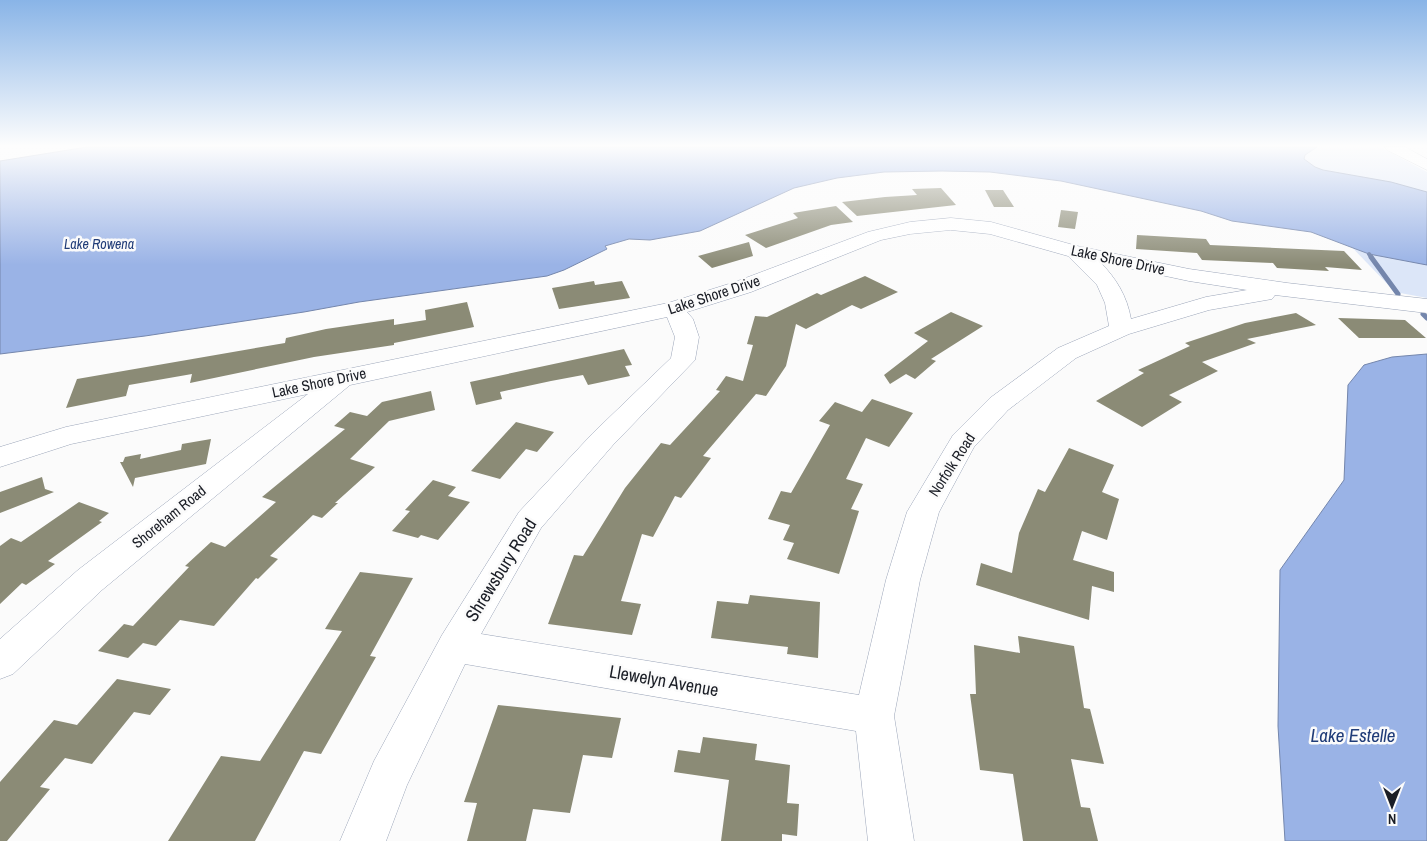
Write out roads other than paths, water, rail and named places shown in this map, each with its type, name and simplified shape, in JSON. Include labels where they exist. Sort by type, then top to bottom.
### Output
[{"type":"street","name":"Lake Shore Drive","points":[[0,457],[66,436],[673,309],[743,287],[876,236],[910,228],[951,224],[991,228],[1074,251],[1188,275],[1287,290],[1427,306]]},
{"type":"street","points":[[1074,251],[1099,272],[1111,288],[1117,306],[1121,329]]},
{"type":"street","name":"Norfolk Road","points":[[891,841],[874,716],[903,580],[923,512],[963,442],[999,404],[1067,353],[1121,329],[1206,304],[1287,290]]},
{"type":"street","name":"Shrewsbury Road","points":[[363,841],[389,776],[455,646],[530,520],[603,439],[683,360],[687,337],[681,319],[673,309]]},
{"type":"street","name":"Shoreham Road","points":[[0,662],[90,580],[344,378]]},
{"type":"street","name":"Llewelyn Avenue","points":[[455,646],[874,716]]},
{"type":"water","name":"Lake Rowena","points":[[0,186],[802,186],[700,231],[650,240],[629,239],[605,246],[607,249],[564,270],[547,276],[359,302],[145,336],[0,354]]},
{"type":"water","name":"Lake Rowena","points":[[1085,186],[1406,186],[1427,192],[1427,265],[1369,254],[1311,232],[1232,221],[1201,211]]},
{"type":"water","name":"Lake Estelle","points":[[1427,354],[1427,841],[1285,841],[1278,726],[1280,570],[1344,480],[1348,385],[1364,365],[1392,357]]},
{"type":"waterway","points":[[1369,254],[1372,258]]},
{"type":"waterway","points":[[1371,257],[1398,294]]},
{"type":"waterway","points":[[1423,314],[1427,318]]}]
